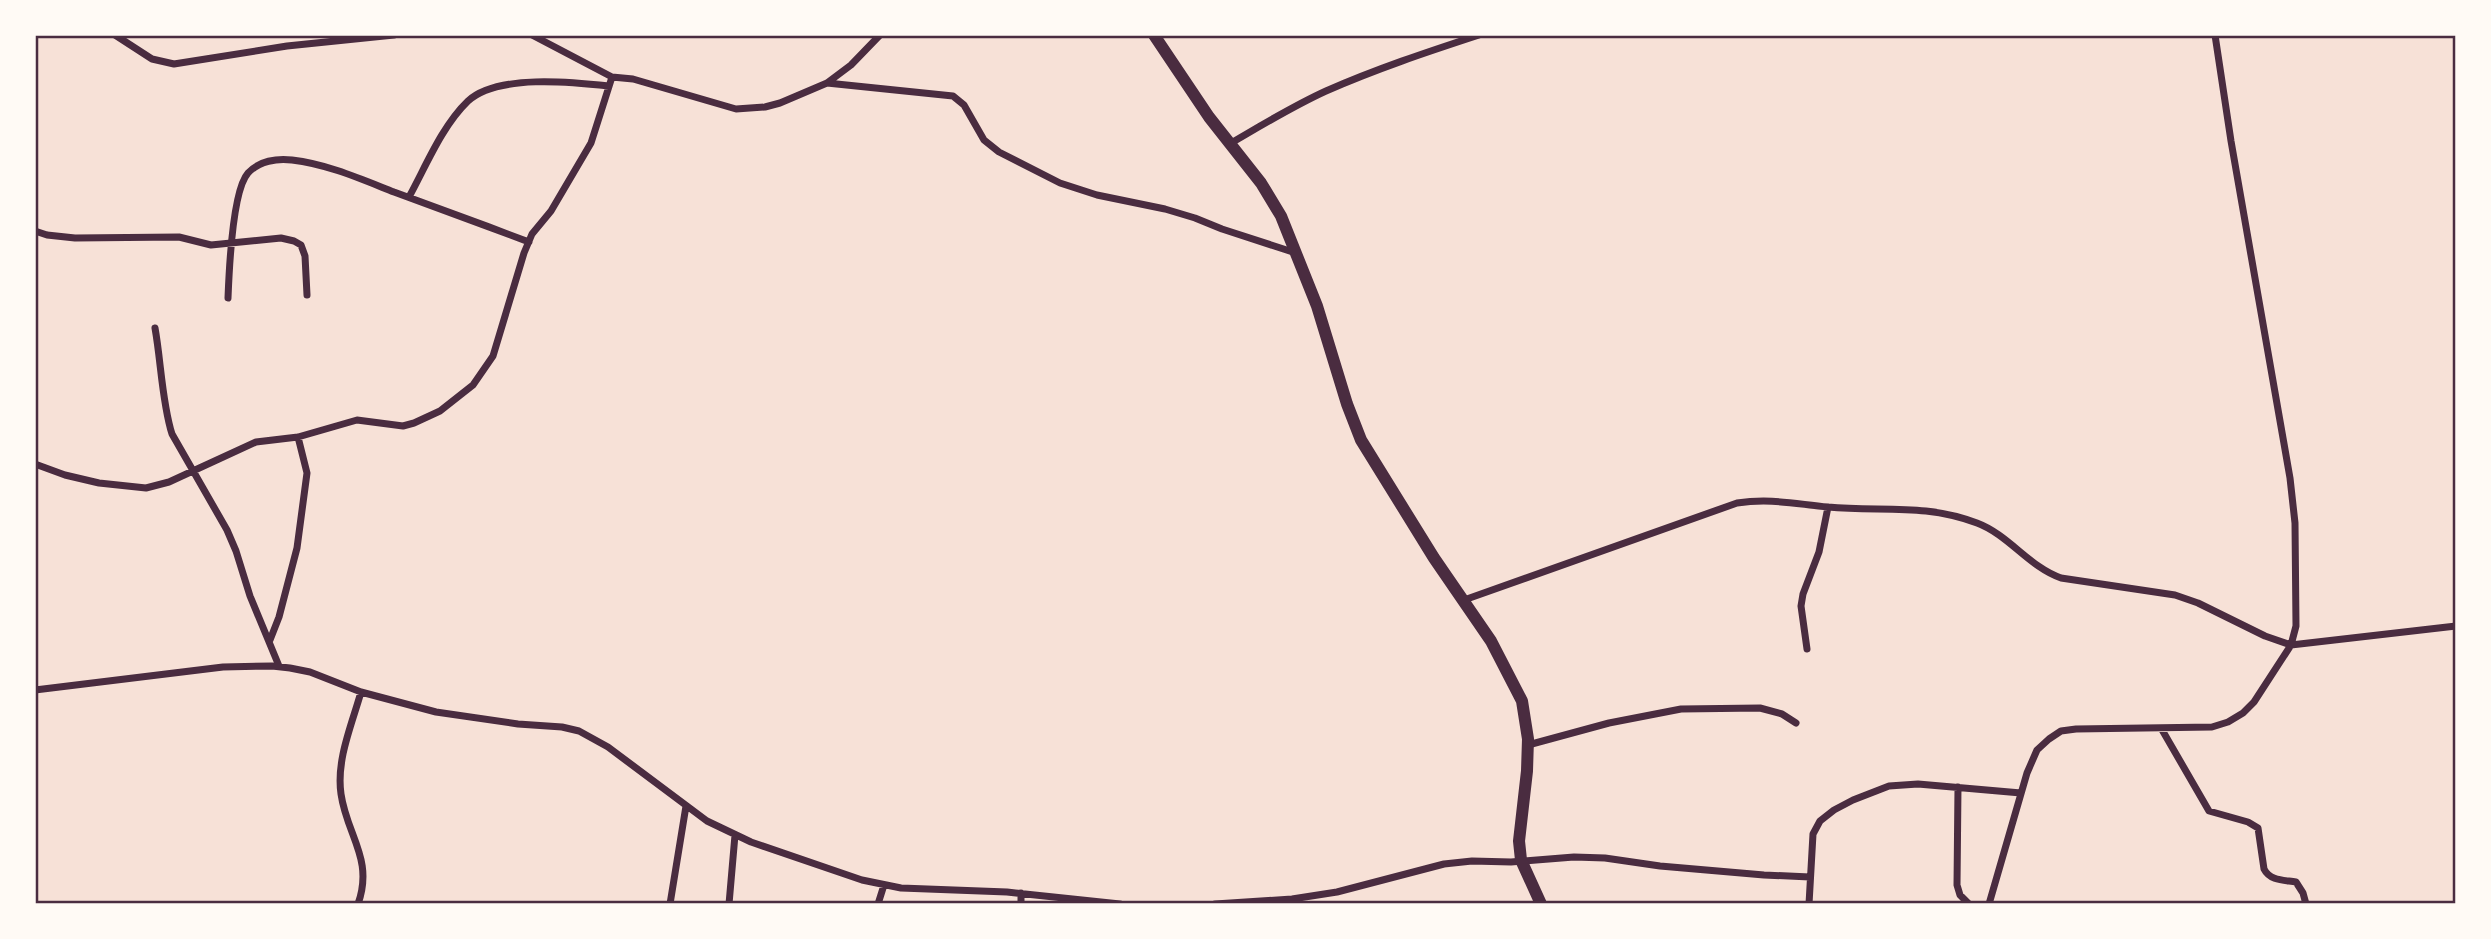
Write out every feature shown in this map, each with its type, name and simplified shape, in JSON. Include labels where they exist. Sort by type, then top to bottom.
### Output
[{"type":"street","points":[[115,35],[152,59],[174,64],[275,48],[394,35]]},
{"type":"street","points":[[532,35],[612,77],[633,79],[736,109],[780,103],[827,83],[851,65],[880,35]]},
{"type":"street","points":[[1154,35],[1203,107],[1261,183],[1281,216],[1297,254],[1361,440],[1434,558],[1491,641],[1522,701],[1528,745],[1519,841],[1521,860],[1541,904]]},
{"type":"street","points":[[1231,143],[1283,112],[1328,91],[1406,59],[1479,35]]},
{"type":"street","points":[[1989,904],[2027,773],[2038,750],[2049,739],[2062,731],[2076,729],[2212,727],[2228,722],[2243,713],[2262,691],[2291,645],[2297,617],[2293,502],[2215,35]]},
{"type":"street","points":[[35,464],[65,475],[130,488],[159,485],[256,442],[298,437],[357,420],[402,426],[423,420],[459,398],[473,386],[494,356],[528,242],[556,202],[591,143],[612,77]]},
{"type":"street","points":[[409,197],[447,130],[470,99],[508,85],[543,81],[609,86]]},
{"type":"street","points":[[827,83],[953,96],[964,104],[984,140],[999,152],[1060,183],[1097,195],[1165,209],[1297,254]]},
{"type":"street","points":[[228,298],[230,243],[242,184],[247,174],[256,166],[270,160],[306,162],[346,174],[528,242]]},
{"type":"street","points":[[35,231],[75,238],[179,237],[211,245],[281,238],[294,241],[301,245],[305,256],[307,295]]},
{"type":"street","points":[[155,328],[162,362],[167,420],[172,434],[236,551],[250,596],[279,666]]},
{"type":"street","points":[[270,640],[282,607],[297,548],[307,473],[298,437]]},
{"type":"street","points":[[1464,600],[1737,503],[1774,500],[1828,507],[1933,510],[1977,523],[2012,543],[2046,573],[2061,578],[2175,595],[2198,603],[2275,641],[2291,645],[2456,626]]},
{"type":"street","points":[[1807,649],[1801,606],[1819,552],[1828,507]]},
{"type":"street","points":[[35,690],[223,667],[279,666],[310,672],[361,692],[445,713],[579,731],[608,747],[707,821],[735,835],[835,872],[884,885],[1021,893],[1120,904]]},
{"type":"street","points":[[358,904],[364,875],[363,862],[341,794],[340,775],[361,692]]},
{"type":"street","points":[[1528,745],[1609,723],[1681,709],[1760,708],[1782,714],[1796,723]]},
{"type":"street","points":[[2161,728],[2209,811],[2248,822],[2258,828],[2267,874],[2275,879],[2296,882],[2306,904]]},
{"type":"street","points":[[1809,904],[1813,834],[1820,821],[1834,810],[1889,786],[1918,784],[2021,793]]},
{"type":"street","points":[[1958,787],[1957,885],[1960,895],[1969,904]]},
{"type":"street","points":[[670,904],[686,806]]},
{"type":"street","points":[[729,904],[735,835]]},
{"type":"street","points":[[1215,904],[1325,894],[1444,864],[1574,857],[1810,877]]},
{"type":"street","points":[[878,904],[884,885]]},
{"type":"street","points":[[1021,893],[1021,904]]}]
